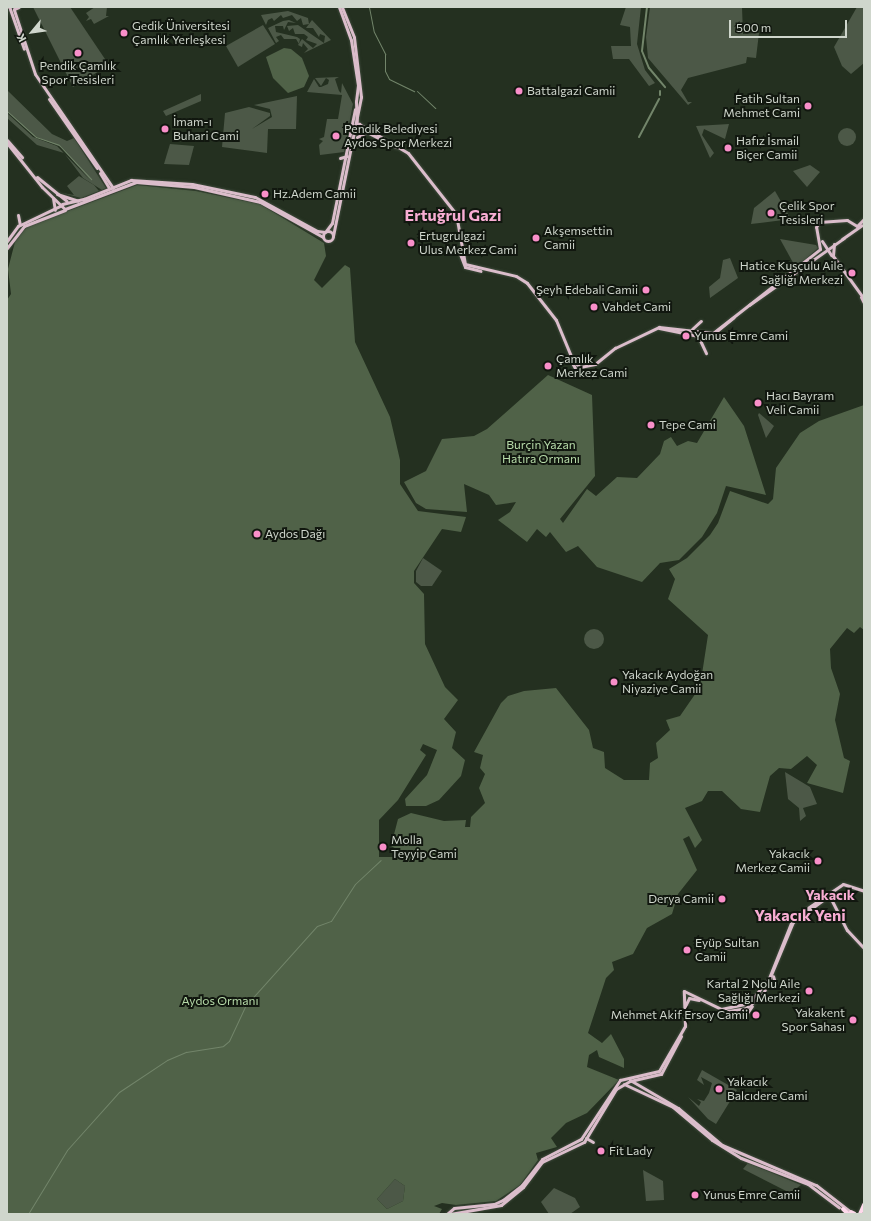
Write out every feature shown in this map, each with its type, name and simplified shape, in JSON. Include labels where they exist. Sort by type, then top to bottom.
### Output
[{"type":"highway","points":[[860,1214],[864,1205]]},
{"type":"highway","points":[[843,1209],[852,1214]]},
{"type":"main road","points":[[19,7],[12,8],[34,74],[111,189]]},
{"type":"main road","points":[[323,237],[332,223],[351,130],[358,82],[351,40],[339,7]]},
{"type":"main road","points":[[7,248],[24,226],[111,189],[145,182],[239,196],[266,205],[328,241],[333,236],[360,113],[361,87],[355,46],[342,7]]},
{"type":"main road","points":[[356,101],[357,126]]},
{"type":"main road","points":[[360,113],[367,130]]},
{"type":"main road","points":[[351,130],[357,126]]},
{"type":"main road","points":[[351,130],[357,126]]},
{"type":"main road","points":[[357,126],[367,130],[406,153],[450,206],[465,266],[515,278],[527,286],[557,325],[575,366]]},
{"type":"main road","points":[[355,140],[359,134],[367,130]]},
{"type":"main road","points":[[7,142],[53,198],[67,209]]},
{"type":"main road","points":[[7,142],[53,193],[68,201]]},
{"type":"main road","points":[[345,162],[340,158],[346,157],[351,152]]},
{"type":"main road","points":[[7,241],[20,225],[55,210],[68,201],[78,201],[138,179],[229,191],[255,197],[316,231],[326,231],[333,236]]},
{"type":"main road","points":[[53,193],[78,201]]},
{"type":"main road","points":[[53,198],[55,210]]},
{"type":"main road","points":[[67,209],[68,201]]},
{"type":"main road","points":[[18,215],[20,225]]},
{"type":"main road","points":[[864,219],[858,225],[847,220],[820,222],[816,226],[826,248],[864,303]]},
{"type":"main road","points":[[864,222],[851,234],[833,246],[832,253],[864,299]]},
{"type":"main road","points":[[851,234],[852,223]]},
{"type":"main road","points":[[575,366],[595,364],[615,348],[659,326],[700,332],[718,331],[738,310],[802,264],[820,249],[819,235]]},
{"type":"main road","points":[[705,345],[741,310],[826,248],[844,238]]},
{"type":"main road","points":[[823,242],[837,241]]},
{"type":"main road","points":[[686,329],[696,328],[700,321]]},
{"type":"main road","points":[[575,366],[595,367],[616,349],[661,328],[704,338],[714,336]]},
{"type":"main road","points":[[700,332],[699,337],[706,354],[704,332]]},
{"type":"main road","points":[[747,1010],[758,1000],[767,986],[775,983],[773,976],[793,922],[828,897],[843,884],[852,885],[864,891]]},
{"type":"main road","points":[[828,897],[847,930],[864,949]]},
{"type":"main road","points":[[739,1008],[745,1016],[749,1003],[769,978],[791,920],[828,897]]},
{"type":"main road","points":[[586,1139],[589,1128],[622,1079],[627,1077],[654,1074],[661,1069],[684,1026],[683,997],[679,990],[689,991],[718,1008],[739,1008],[747,1010]]},
{"type":"main road","points":[[450,1214],[501,1205],[524,1187],[542,1162],[586,1139],[616,1089],[630,1081],[658,1076],[666,1067],[686,1028],[689,991]]},
{"type":"main road","points":[[683,997],[720,1010],[739,1008],[749,1003]]},
{"type":"main road","points":[[627,1077],[630,1081],[640,1087],[674,1105],[714,1139],[742,1154],[816,1184],[852,1214]]},
{"type":"main road","points":[[622,1079],[624,1084],[673,1107],[712,1140],[741,1158],[816,1188],[843,1209]]},
{"type":"main road","points":[[640,1087],[638,1082],[643,1079]]},
{"type":"main road","points":[[447,1214],[454,1208],[494,1204],[503,1200],[522,1185],[542,1159],[586,1139]]},
{"type":"main road","points":[[741,1158],[742,1154]]},
{"type":"main road","points":[[747,1161],[750,1157]]},
{"type":"main road","points":[[500,1212],[501,1205]]},
{"type":"green space","name":"Pendik Çamlık Spor Tesisleri","points":[[33,7],[70,7],[109,65],[73,87]]},
{"type":"green space","points":[[95,7],[107,7],[106,16],[109,16],[94,24],[91,19],[86,21],[89,17],[86,13]]},
{"type":"green space","points":[[626,7],[641,7],[637,44],[645,70],[655,83],[649,86],[629,59],[613,59],[611,46],[631,46],[630,27],[620,25]]},
{"type":"green space","points":[[650,7],[742,7],[743,34],[759,33],[756,58],[747,57],[746,63],[688,78],[681,90],[688,102],[692,102],[688,105],[648,58],[646,37]]},
{"type":"green space","points":[[857,7],[864,7],[864,63],[851,74],[842,66],[834,47]]},
{"type":"green space","points":[[288,11],[308,18],[309,24],[303,25],[301,18],[297,21],[292,15],[283,18],[281,15],[274,21],[272,18],[268,20],[266,25],[261,15]]},
{"type":"green space","points":[[289,20],[296,23],[288,22],[284,30],[283,26],[275,26],[276,32],[297,37],[300,39],[299,44],[296,39],[284,39],[281,35],[276,37],[279,41],[276,43],[268,28],[283,21]]},
{"type":"green space","points":[[312,20],[331,40],[304,53],[308,49],[303,43],[302,47],[298,45],[302,39],[313,48],[317,44],[306,40],[308,37],[304,34],[295,34],[293,28],[289,31],[287,26],[298,25],[324,43],[325,36],[320,34],[319,37],[313,28],[306,28]]},
{"type":"green space","points":[[263,25],[275,44],[238,67],[226,46]]},
{"type":"green space","points":[[284,48],[291,49],[302,58],[309,76],[304,87],[288,93],[273,78],[266,57]]},
{"type":"green space","points":[[339,77],[335,79],[339,91],[341,93],[342,83],[353,104],[344,152],[320,155],[319,145],[323,141],[319,139],[324,137],[327,119],[338,119],[342,95],[307,92],[314,79],[319,87],[328,84],[329,80],[326,78],[321,86],[315,78]]},
{"type":"green space","points":[[7,90],[52,134],[67,141],[74,138],[106,188],[102,190],[83,178],[65,154],[90,180],[61,147],[34,136],[7,112]]},
{"type":"green space","points":[[201,94],[201,101],[166,116],[163,111]]},
{"type":"green space","points":[[297,96],[296,129],[268,129],[267,153],[222,147],[225,113],[249,107],[270,113],[270,116],[252,129],[272,117],[270,109],[254,105]]},
{"type":"green space","points":[[7,113],[33,137],[57,146],[64,153],[37,145],[7,118]]},
{"type":"green space","points":[[729,124],[725,139],[704,129],[702,135],[714,153],[710,158],[696,126]]},
{"type":"green space","points":[[847,128],[853,131],[856,137],[853,143],[847,146],[841,143],[838,137],[841,131]]},
{"type":"green space","points":[[170,144],[194,146],[189,165],[164,164]]},
{"type":"green space","points":[[810,165],[820,172],[807,187],[793,171]]},
{"type":"green space","points":[[79,176],[94,185],[99,191],[81,198],[62,193],[74,195],[67,186]]},
{"type":"green space","name":"Aydos Ormanı","points":[[137,185],[196,191],[260,204],[324,243],[326,256],[314,280],[322,288],[345,265],[350,268],[355,342],[390,417],[400,460],[400,484],[418,511],[466,517],[461,532],[442,529],[414,571],[414,583],[424,594],[425,644],[445,687],[458,700],[444,719],[456,732],[452,748],[465,760],[461,776],[439,800],[426,806],[406,806],[405,799],[427,775],[437,750],[423,744],[420,750],[426,755],[398,800],[379,820],[379,857],[399,857],[398,850],[391,846],[398,819],[411,813],[444,821],[466,820],[465,827],[470,827],[471,817],[485,803],[479,788],[485,774],[480,768],[483,755],[474,752],[501,703],[508,696],[524,691],[556,688],[589,730],[593,748],[604,752],[605,768],[624,780],[649,780],[650,763],[658,758],[656,743],[670,730],[666,720],[680,716],[700,687],[708,635],[668,599],[675,579],[669,569],[687,558],[710,535],[718,523],[730,491],[768,504],[773,499],[776,468],[800,433],[819,421],[864,405],[864,630],[860,627],[854,633],[847,628],[830,649],[831,668],[840,694],[835,720],[844,758],[850,761],[843,793],[807,783],[817,765],[807,756],[791,769],[779,768],[770,776],[760,812],[741,809],[722,791],[708,791],[702,801],[685,808],[702,840],[695,848],[689,836],[683,839],[697,870],[678,894],[672,914],[647,928],[633,954],[612,962],[614,970],[606,978],[588,1033],[602,1043],[611,1034],[624,1059],[624,1068],[599,1057],[597,1050],[589,1055],[587,1067],[619,1080],[587,1113],[566,1123],[551,1138],[557,1147],[536,1153],[538,1160],[520,1185],[496,1201],[456,1205],[442,1203],[434,1206],[442,1209],[439,1214],[7,1214],[7,300],[11,294],[8,269],[16,238],[28,226]],"holes":[[[395,1179],[405,1186],[403,1201],[387,1209],[377,1199]]]},
{"type":"green space","name":"Çelik Spor Tesisleri","points":[[775,191],[791,219],[751,224],[754,208]]},
{"type":"green space","points":[[780,239],[816,245],[818,248],[796,268]]},
{"type":"green space","points":[[730,258],[738,278],[710,298],[709,287],[720,278],[723,260]]},
{"type":"green space","name":"Burçin Yazan Hatıra Ormanı","points":[[548,375],[592,395],[595,476],[560,519],[563,523],[587,489],[596,496],[617,477],[637,478],[660,454],[664,441],[671,437],[677,446],[688,441],[697,443],[724,397],[744,426],[766,495],[726,486],[717,513],[702,537],[679,560],[660,563],[642,582],[597,567],[578,546],[566,552],[550,532],[546,537],[537,529],[527,542],[498,520],[510,512],[516,502],[496,505],[489,495],[464,484],[467,512],[426,509],[416,503],[404,482],[426,471],[442,439],[474,436],[487,429]]},
{"type":"green space","points":[[759,413],[774,426],[766,438],[758,415]]},
{"type":"green space","points":[[423,558],[442,571],[432,586],[421,586],[416,582],[416,571]]},
{"type":"green space","points":[[594,629],[601,632],[604,639],[601,646],[594,649],[587,646],[584,639],[587,632]]},
{"type":"green space","points":[[785,772],[810,787],[817,804],[803,808],[806,816],[800,821],[799,808],[788,799]]},
{"type":"green space","points":[[702,1070],[737,1090],[716,1124],[708,1119],[688,1097],[699,1106],[701,1102],[697,1099],[704,1101],[709,1093],[712,1083],[701,1077],[704,1085],[697,1080]]},
{"type":"green space","points":[[748,1163],[801,1185],[790,1193],[743,1169]]},
{"type":"green space","points":[[643,1170],[663,1181],[664,1200],[646,1201]]},
{"type":"green space","points":[[395,1179],[405,1186],[403,1201],[387,1209],[377,1199]]},
{"type":"green space","points":[[554,1188],[575,1198],[580,1207],[570,1214],[549,1214],[541,1202]]},
{"type":"waterway","points":[[369,7],[374,32],[385,54],[385,71],[389,79],[414,91]]},
{"type":"waterway","points":[[647,7],[642,51],[649,68],[665,87]]},
{"type":"waterway","points":[[417,91],[435,108]]},
{"type":"waterway","points":[[639,137],[659,99]]},
{"type":"waterway","points":[[7,111],[36,137],[59,145],[91,179]]},
{"type":"waterway","points":[[28,1214],[67,1150],[119,1092],[167,1060],[186,1052],[223,1046],[229,1041],[246,1005],[317,926],[331,921],[355,884],[381,860]]},
{"type":"place","name":"Gedik Üniversitesi Çamlık Yerleşkesi","points":[[124,33]]},
{"type":"place","name":"Pendik Çamlık Spor Tesisleri","points":[[78,53]]},
{"type":"place","name":"Battalgazi Camii","points":[[519,91]]},
{"type":"place","name":"Fatih Sultan Mehmet Cami","points":[[808,106]]},
{"type":"place","name":"İmam-ı Buhari Cami","points":[[165,129]]},
{"type":"place","name":"Pendik Belediyesi Aydos Spor Merkezi","points":[[336,136]]},
{"type":"place","name":"Hafız İsmail Biçer Camii","points":[[728,148]]},
{"type":"place","name":"Hz.Adem Camii","points":[[265,194]]},
{"type":"place","name":"Çelik Spor Tesisleri","points":[[771,213]]},
{"type":"place","name":"Akşemsettin Camii","points":[[536,238]]},
{"type":"place","name":"Ertugrulgazi Ulus Merkez Cami","points":[[411,243]]},
{"type":"place","name":"Hatice Kuşçulu Aile Sağlığı Merkezi","points":[[852,273]]},
{"type":"place","name":"Şeyh Edebali Camii","points":[[646,290]]},
{"type":"place","name":"Vahdet Cami","points":[[594,307]]},
{"type":"place","name":"Yunus Emre Cami","points":[[686,336]]},
{"type":"place","name":"Çamlık Merkez Cami","points":[[548,366]]},
{"type":"place","name":"Hacı Bayram Veli Camii","points":[[758,403]]},
{"type":"place","name":"Tepe Cami","points":[[651,425]]},
{"type":"place","name":"Aydos Dağı","points":[[257,534]]},
{"type":"place","name":"Yakacık Aydoğan Niyaziye Camii","points":[[614,682]]},
{"type":"place","name":"Molla Teyyip Cami","points":[[383,847]]},
{"type":"place","name":"Yakacık Merkez Camii","points":[[818,861]]},
{"type":"place","name":"Derya Camii","points":[[722,899]]},
{"type":"place","name":"Eyüp Sultan Camii","points":[[687,950]]},
{"type":"place","name":"Kartal 2 Nolu Aile Sağlığı Merkezi","points":[[809,991]]},
{"type":"place","name":"Mehmet Akif Ersoy Camii","points":[[756,1015]]},
{"type":"place","name":"Yakakent Spor Sahası","points":[[853,1020]]},
{"type":"place","name":"Yakacık Balcıdere Cami","points":[[719,1089]]},
{"type":"place","name":"Fit Lady","points":[[601,1151]]},
{"type":"place","name":"Yunus Emre Camii","points":[[695,1195]]},
{"type":"district","name":"Ertuğrul Gazi","points":[[453,215]]},
{"type":"district","name":"Yakacık","points":[[830,895]]},
{"type":"district","name":"Yakacık Yeni","points":[[800,915]]}]
